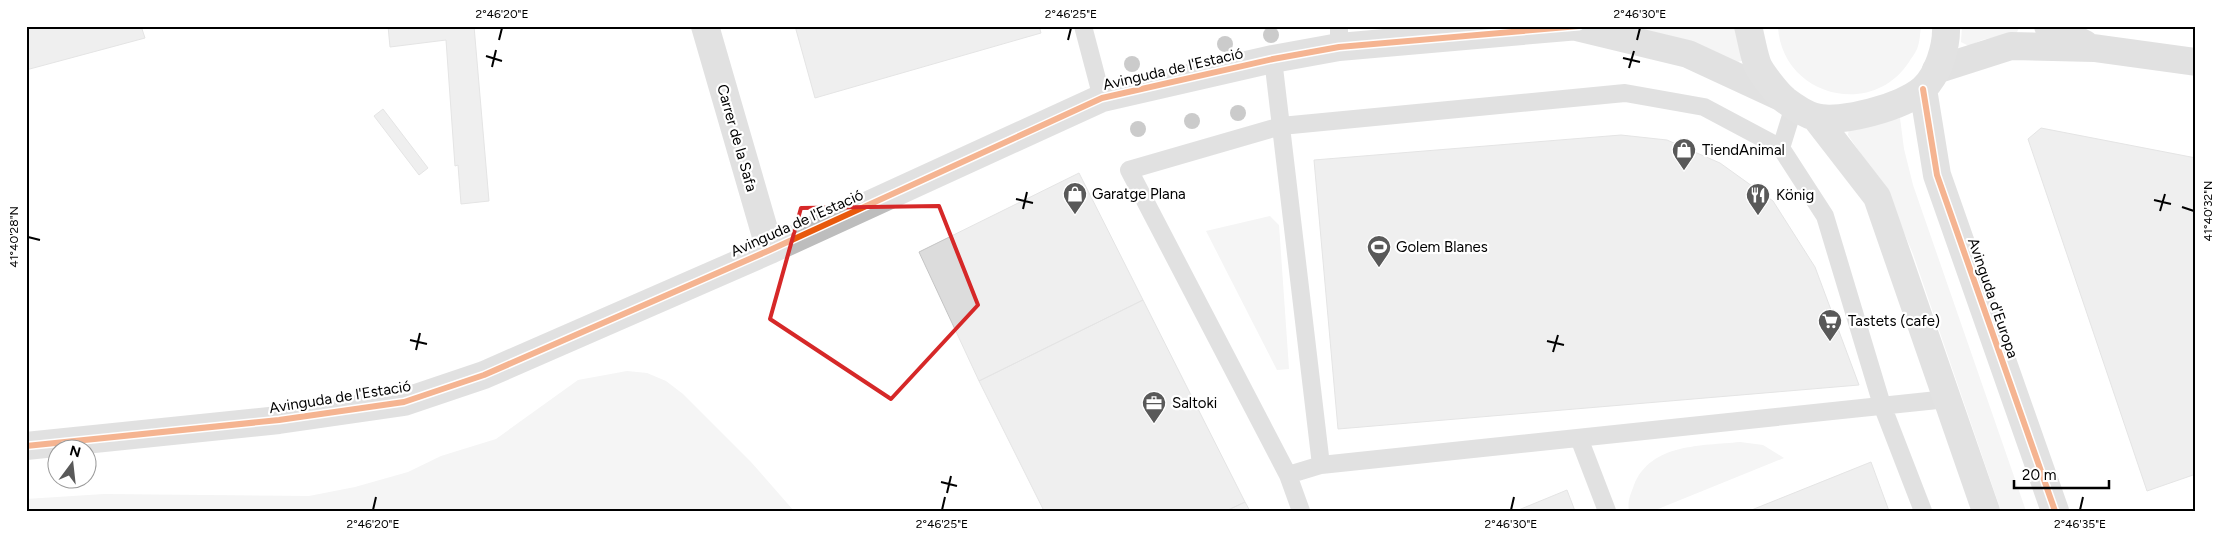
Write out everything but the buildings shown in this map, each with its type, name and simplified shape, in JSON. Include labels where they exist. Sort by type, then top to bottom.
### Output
[{"type":"street","name":"Carrer de la Safa","points":[[705,26],[770,250]]},
{"type":"street","points":[[1748,26],[1758,66],[1797,107],[1877,198],[1986,511]]},
{"type":"street","points":[[1930,79],[1946,38],[1946,26]]},
{"type":"street","points":[[2048,26],[2094,48]]},
{"type":"street","name":"Avinguda de l'Estació","points":[[26,446],[279,420],[404,402],[484,374],[770,250],[1102,98],[1273,59],[1339,36],[1578,27],[1688,54],[1797,107]]},
{"type":"street","points":[[1797,107],[1845,117],[1896,106],[1930,79],[2010,46],[2094,48],[2196,62]]},
{"type":"street","name":"Avinguda d'Europa","points":[[1930,79],[1937,175],[2055,511]]},
{"type":"lane","points":[[1083,26],[1102,98]]},
{"type":"lane","points":[[1273,59],[1321,465]]},
{"type":"lane","points":[[1301,511],[1288,475],[1129,170],[1281,126],[1625,93],[1704,107],[1781,148],[1825,216],[1882,406],[1923,511]]},
{"type":"lane","points":[[1781,148],[1797,107]]},
{"type":"lane","points":[[1288,475],[1321,465],[1947,399]]},
{"type":"lane","points":[[1580,438],[1607,511]]},
{"type":"highlighted area","points":[[939,206],[978,305],[891,399],[770,319],[801,208]]},
{"type":"shaded area","points":[[1641,26],[1742,26],[1746,60],[1737,62],[1644,32]]},
{"type":"shaded area","points":[[1778,26],[1921,26],[1916,51],[1893,80],[1873,91],[1852,94],[1830,92],[1811,83],[1794,69],[1783,50]]},
{"type":"shaded area","points":[[1962,26],[2020,26],[2017,32],[1982,40],[1969,46],[1961,42]]},
{"type":"shaded area","points":[[1900,118],[1904,149],[1913,185],[2026,511],[2001,511],[1913,254],[1888,194],[1848,135],[1849,129]]},
{"type":"shaded area","points":[[1270,216],[1279,225],[1289,369],[1277,370],[1206,231]]},
{"type":"shaded area","points":[[627,371],[647,373],[666,381],[683,394],[751,462],[794,511],[26,511],[26,499],[104,494],[309,496],[355,487],[408,472],[441,456],[496,439],[578,380]]},
{"type":"shaded area","points":[[1740,442],[1763,445],[1784,458],[1653,511],[1629,511],[1629,501],[1634,485],[1642,471],[1652,461],[1679,449]]},
{"type":"cycle path","points":[[26,446],[279,420],[404,402],[484,375],[770,250],[1102,98],[1273,59],[1339,47],[1579,26]]},
{"type":"cycle path","points":[[1923,89],[1937,175],[2055,511]]},
{"type":"place","name":"TiendAnimal","points":[[1684,171]]},
{"type":"place","name":"Garatge Plana","points":[[1075,215]]},
{"type":"place","name":"König","points":[[1758,216]]},
{"type":"place","name":"Golem Blanes","points":[[1379,268]]},
{"type":"place","name":"Tastets (cafe)","points":[[1830,342]]},
{"type":"place","name":"Saltoki","points":[[1154,424]]}]
